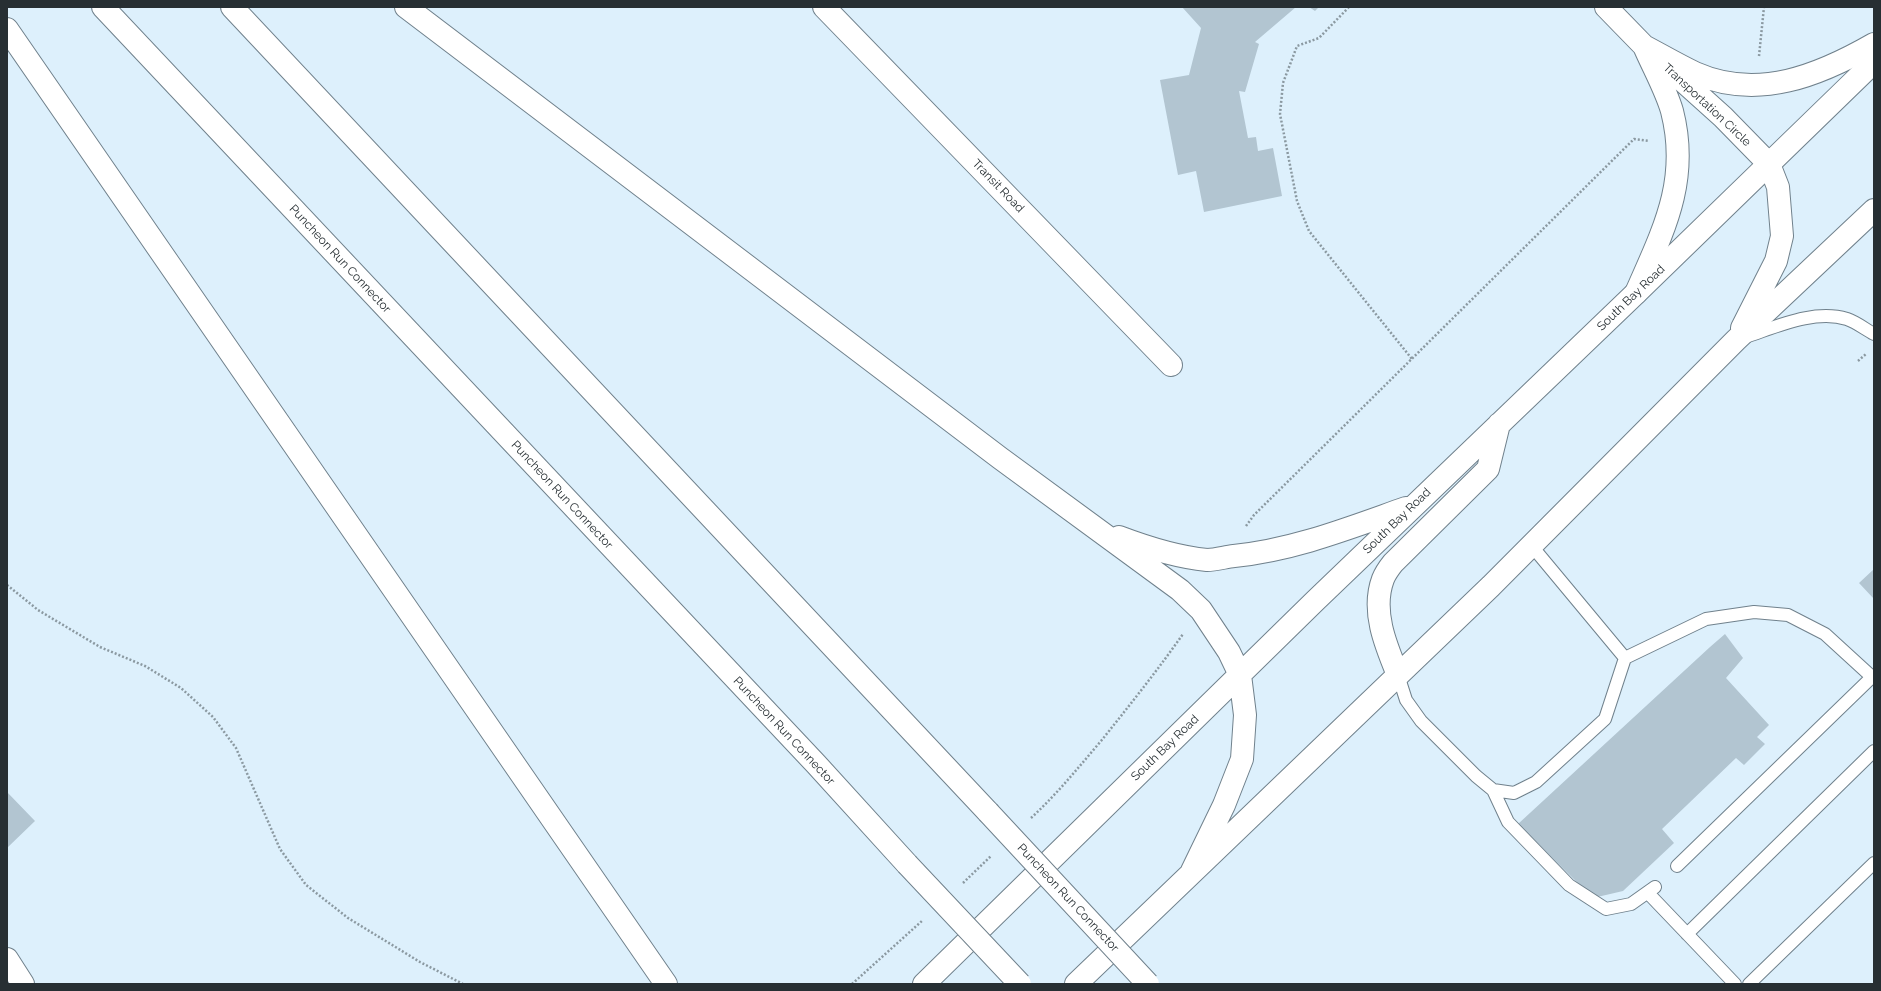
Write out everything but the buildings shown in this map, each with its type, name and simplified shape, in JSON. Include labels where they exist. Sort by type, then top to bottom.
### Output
[{"type":"main road","name":"Puncheon Run Connector","points":[[103,7],[816,764],[907,864],[1020,984]]},
{"type":"main road","name":"Puncheon Run Connector","points":[[232,7],[1148,984]]},
{"type":"main road","points":[[406,7],[1000,458],[1180,590],[1201,610],[1229,652],[1240,675],[1245,715],[1242,759],[1224,805],[1192,871]]},
{"type":"main road","name":"Transit Road","points":[[824,7],[1171,365]]},
{"type":"main road","name":"Transportation Circle","points":[[1606,7],[1644,46],[1723,117],[1769,164]]},
{"type":"main road","points":[[7,29],[666,984]]},
{"type":"main road","name":"Transportation Circle","points":[[1644,46],[1696,74],[1728,83],[1749,85],[1781,83],[1814,74],[1845,61],[1874,44]]},
{"type":"main road","name":"Transportation Circle","points":[[1636,293],[1669,216],[1678,165],[1677,141],[1671,110],[1644,46]]},
{"type":"main road","name":"South Bay Road","points":[[924,984],[1414,505],[1636,293],[1874,62]]},
{"type":"main road","points":[[1736,340],[1776,261],[1782,236],[1778,187],[1769,164]]},
{"type":"main road","points":[[1076,984],[1192,871],[1398,675],[1531,545],[1736,340],[1874,210]]},
{"type":"main road","points":[[1398,675],[1386,647],[1380,622],[1379,602],[1383,579],[1392,563],[1488,469],[1499,424]]},
{"type":"main road","points":[[1097,530],[1151,549],[1181,556],[1209,560],[1259,554],[1294,547],[1414,505]]},
{"type":"main road","points":[[7,959],[23,984]]},
{"type":"lane","points":[[1736,340],[1789,323],[1823,316],[1847,319],[1874,334]]},
{"type":"lane","points":[[1531,545],[1625,658]]},
{"type":"lane","points":[[1494,790],[1514,793],[1536,782],[1605,718],[1625,658],[1706,619],[1754,612],[1788,616],[1825,634],[1873,678],[1677,866]]},
{"type":"lane","points":[[1398,675],[1406,700],[1421,721],[1476,776],[1494,790],[1508,822],[1569,885],[1606,909],[1631,904],[1652,890],[1687,934],[1735,984]]},
{"type":"lane","points":[[1687,934],[1874,751]]},
{"type":"lane","points":[[1749,984],[1874,863]]},
{"type":"path","points":[[1349,7],[1319,38],[1297,46],[1283,83],[1280,114],[1297,201],[1309,231],[1412,359]]},
{"type":"path","points":[[1759,63],[1764,7]]},
{"type":"path","points":[[7,585],[38,610],[100,647],[145,666],[186,693],[213,717],[236,748],[280,849],[306,885],[348,918],[420,962],[464,984]]}]
